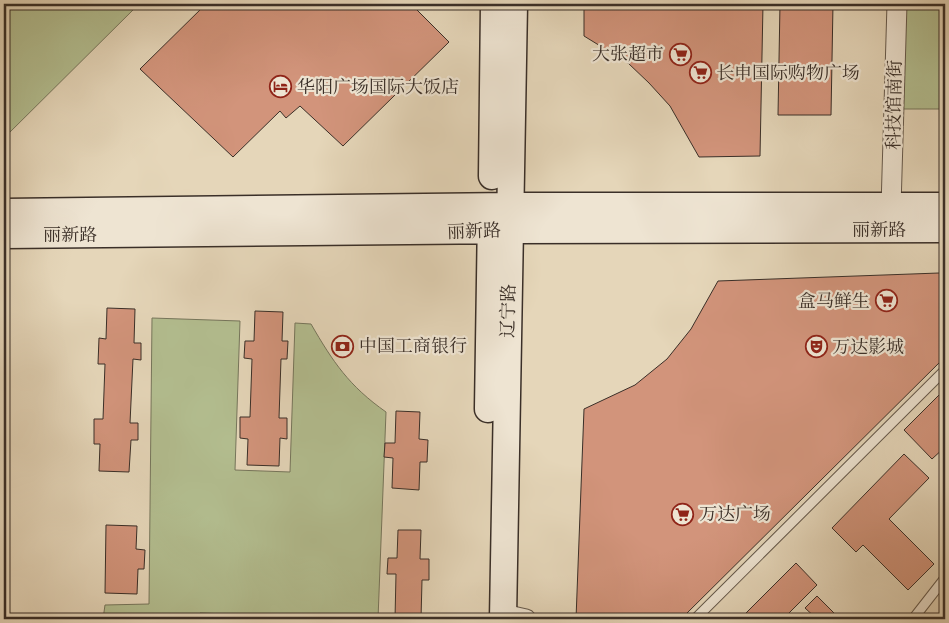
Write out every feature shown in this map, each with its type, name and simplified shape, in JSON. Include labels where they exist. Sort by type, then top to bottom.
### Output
[{"type":"main road","name":"辽宁路","points":[[494,4],[500,219],[504,618]]},
{"type":"main road","name":"辽宁路","points":[[500,219],[514,4]]},
{"type":"main road","name":"丽新路","points":[[4,235],[892,206],[945,206]]},
{"type":"main road","name":"丽新路","points":[[4,212],[500,219],[945,229]]},
{"type":"street","name":"科技馆南街","points":[[892,206],[897,4]]},
{"type":"lane","points":[[695,619],[945,370]]},
{"type":"lane","points":[[914,619],[945,578]]},
{"type":"green space","points":[[4,4],[139,4],[4,138]]},
{"type":"green space","points":[[897,4],[945,4],[945,109],[895,109]]},
{"type":"green space","points":[[152,318],[240,321],[235,470],[290,472],[295,323],[311,324],[335,362],[352,383],[386,412],[378,619],[255,619],[255,615],[200,613],[199,619],[103,619],[105,605],[149,604]]},
{"type":"building","name":"华阳广场国际大饭店","points":[[206,4],[411,4],[449,42],[343,146],[300,106],[286,118],[280,111],[233,157],[140,69]]},
{"type":"building","name":"长申国际购物广场","points":[[584,4],[763,4],[760,156],[699,157],[670,106],[649,83],[628,63],[584,36]]},
{"type":"building","points":[[780,4],[833,4],[831,115],[778,115]]},
{"type":"building","name":"万达广场","points":[[939,273],[945,280],[945,357],[681,619],[576,619],[584,409],[635,385],[667,359],[691,329],[718,281]]},
{"type":"building","points":[[107,308],[135,309],[134,343],[141,343],[141,360],[133,359],[130,423],[138,423],[138,440],[131,440],[129,472],[99,471],[100,444],[94,444],[94,419],[103,419],[105,364],[98,364],[99,338],[106,339]]},
{"type":"building","points":[[255,311],[283,312],[282,341],[288,341],[287,359],[281,359],[279,418],[287,418],[287,439],[280,438],[279,466],[247,465],[248,439],[240,438],[240,417],[250,417],[252,359],[244,358],[245,341],[254,341]]},
{"type":"building","points":[[945,389],[945,447],[932,459],[904,430]]},
{"type":"building","points":[[396,411],[420,412],[419,439],[428,440],[427,462],[420,462],[419,490],[392,488],[393,458],[384,457],[385,443],[395,443]]},
{"type":"building","points":[[904,454],[929,478],[889,519],[934,564],[908,590],[863,545],[856,552],[832,528]]},
{"type":"building","points":[[106,525],[137,526],[136,549],[145,550],[144,569],[138,569],[137,594],[105,593]]},
{"type":"building","points":[[398,530],[421,530],[420,559],[429,559],[429,580],[422,580],[421,619],[395,619],[396,574],[387,574],[388,558],[397,558]]},
{"type":"building","points":[[796,563],[817,585],[783,619],[740,619]]},
{"type":"building","points":[[817,596],[840,619],[817,619],[805,608]]},
{"type":"place","name":"大张超市","points":[[680,54]]},
{"type":"place","name":"长申国际购物广场","points":[[700,73]]},
{"type":"place","name":"华阳广场国际大饭店","points":[[281,87]]},
{"type":"place","name":"盒马鲜生","points":[[886,301]]},
{"type":"place","name":"中国工商银行","points":[[343,346]]},
{"type":"place","name":"万达影城","points":[[816,347]]},
{"type":"place","name":"万达广场","points":[[683,514]]}]
